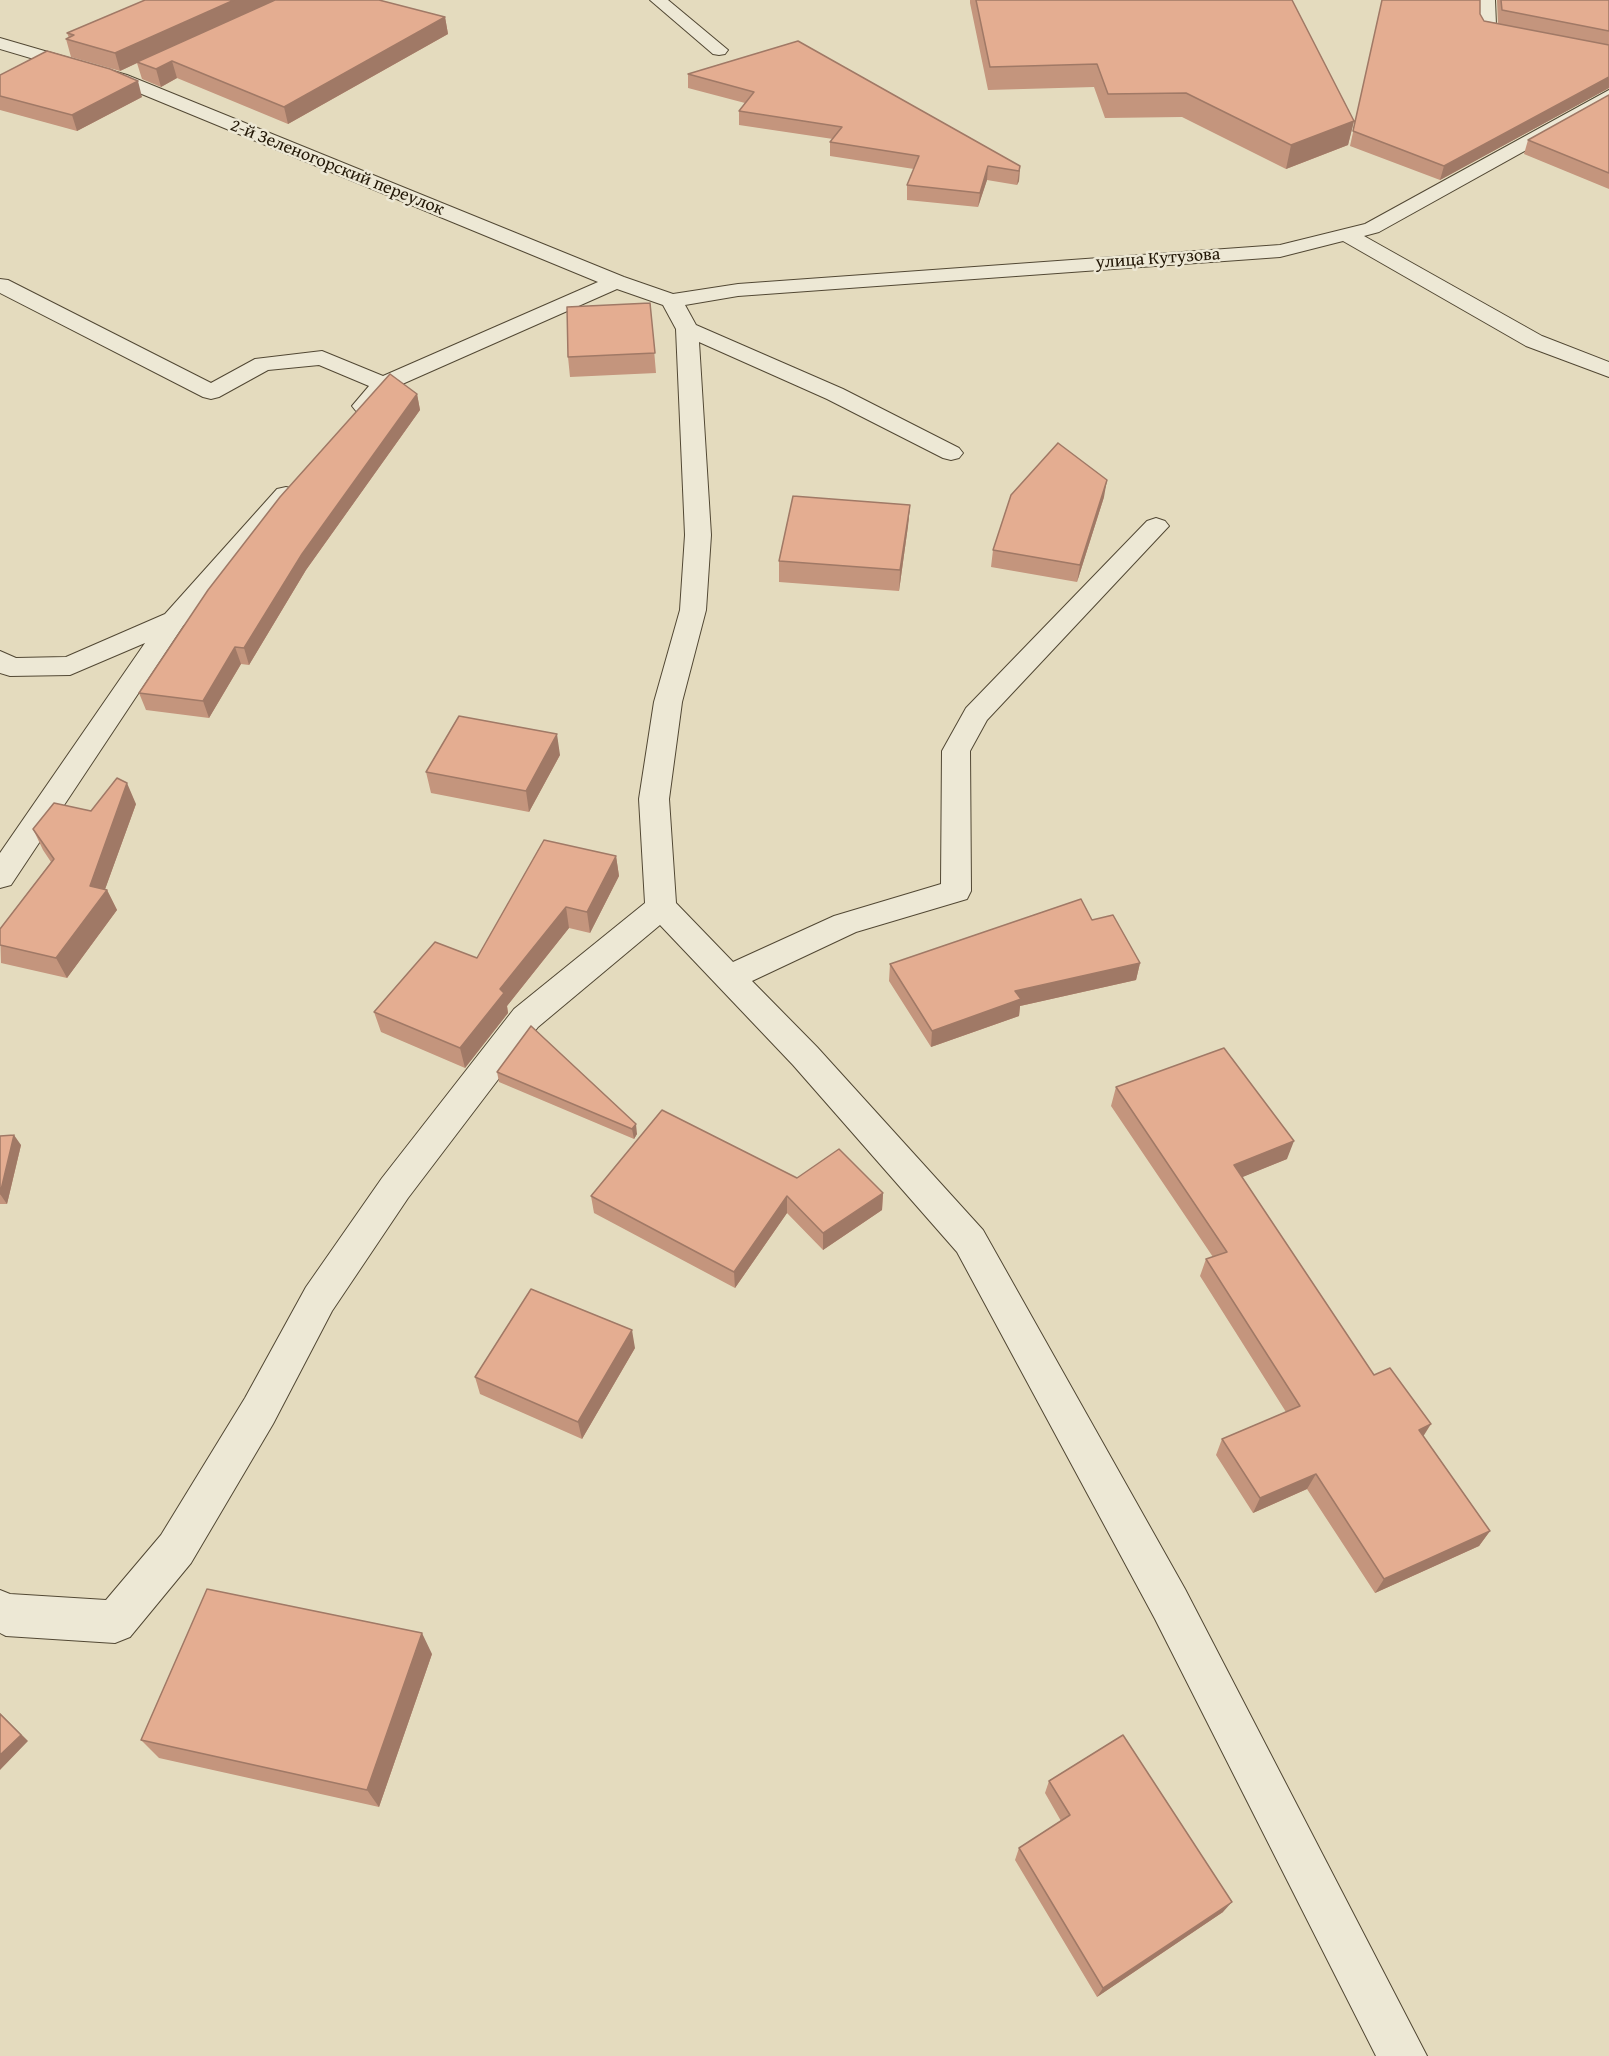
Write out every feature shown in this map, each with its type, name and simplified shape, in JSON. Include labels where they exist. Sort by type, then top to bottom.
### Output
[{"type":"street","points":[[658,0],[719,50]]},
{"type":"street","points":[[1487,0],[1487,28],[1609,53]]},
{"type":"street","name":"2-й Зеленогорский переулок","points":[[0,43],[121,79],[616,282],[672,301]]},
{"type":"street","points":[[121,79],[143,69]]},
{"type":"street","name":"улица Кутузова","points":[[672,301],[738,290],[1280,251],[1372,228],[1609,96]]},
{"type":"street","points":[[1345,234],[1534,341],[1609,370]]},
{"type":"street","points":[[352,419],[383,384],[616,282]]},
{"type":"street","points":[[0,285],[211,392],[264,364],[322,358],[383,384]]},
{"type":"street","points":[[672,301],[687,330],[698,535],[693,610],[668,702],[654,799],[661,907],[806,1056],[970,1241],[1170,1604],[1402,2056]]},
{"type":"street","points":[[687,330],[722,343],[835,394],[951,453]]},
{"type":"street","points":[[0,877],[174,620],[298,480]]},
{"type":"street","points":[[730,977],[845,924],[956,891],[956,751],[976,715],[1156,526]]},
{"type":"street","points":[[0,660],[10,667],[70,666],[174,620]]},
{"type":"street","points":[[0,1611],[6,1615],[115,1622],[176,1548],[258,1411],[319,1299],[395,1188],[526,1018],[661,907]]},
{"type":"building","points":[[145,0],[234,0],[115,53],[66,39],[74,35],[67,33]]},
{"type":"building","points":[[275,0],[379,0],[445,17],[284,107],[172,61],[156,69],[137,62]]},
{"type":"building","points":[[976,0],[1292,0],[1354,121],[1291,145],[1186,93],[1108,94],[1097,64],[990,67]]},
{"type":"building","points":[[1382,0],[1480,0],[1480,14],[1484,21],[1609,45],[1609,77],[1444,166],[1353,131]]},
{"type":"building","points":[[1501,0],[1609,0],[1609,31],[1502,10]]},
{"type":"building","points":[[798,41],[1020,166],[1019,171],[988,166],[980,193],[907,185],[919,156],[830,142],[842,127],[739,111],[754,92],[688,74]]},
{"type":"building","points":[[47,51],[110,69],[138,81],[72,115],[0,96],[0,75]]},
{"type":"building","points":[[1609,95],[1609,173],[1528,140]]},
{"type":"building","points":[[650,303],[655,353],[568,357],[567,307]]},
{"type":"building","points":[[390,374],[417,394],[302,554],[244,648],[235,647],[203,701],[139,693],[208,590],[280,497]]},
{"type":"building","points":[[1058,443],[1107,480],[1080,565],[993,550],[1011,495]]},
{"type":"building","points":[[793,496],[910,505],[900,570],[779,561]]},
{"type":"building","points":[[459,716],[557,734],[526,791],[426,772]]},
{"type":"building","points":[[117,778],[127,783],[90,886],[107,890],[56,958],[0,945],[0,929],[54,859],[33,829],[54,803],[91,811]]},
{"type":"building","points":[[544,840],[616,856],[587,912],[566,907],[500,989],[504,993],[460,1048],[374,1012],[435,942],[477,958]]},
{"type":"building","points":[[1081,899],[1092,920],[1113,915],[1140,963],[1015,991],[1021,999],[932,1031],[890,964]]},
{"type":"building","points":[[531,1026],[636,1124],[632,1129],[497,1072]]},
{"type":"building","points":[[1224,1048],[1294,1141],[1234,1165],[1374,1375],[1390,1368],[1431,1424],[1419,1430],[1490,1531],[1384,1579],[1316,1474],[1260,1498],[1222,1439],[1300,1406],[1206,1259],[1227,1252],[1116,1087]]},
{"type":"building","points":[[662,1110],[797,1178],[839,1149],[883,1193],[823,1233],[787,1196],[734,1272],[591,1196]]},
{"type":"building","points":[[14,1135],[0,1194],[0,1136]]},
{"type":"building","points":[[531,1289],[632,1330],[578,1422],[475,1377]]},
{"type":"building","points":[[207,1589],[422,1633],[367,1790],[141,1740]]},
{"type":"building","points":[[0,1714],[21,1735],[0,1755]]},
{"type":"building","points":[[1123,1735],[1232,1902],[1103,1988],[1019,1848],[1070,1815],[1049,1781]]}]
